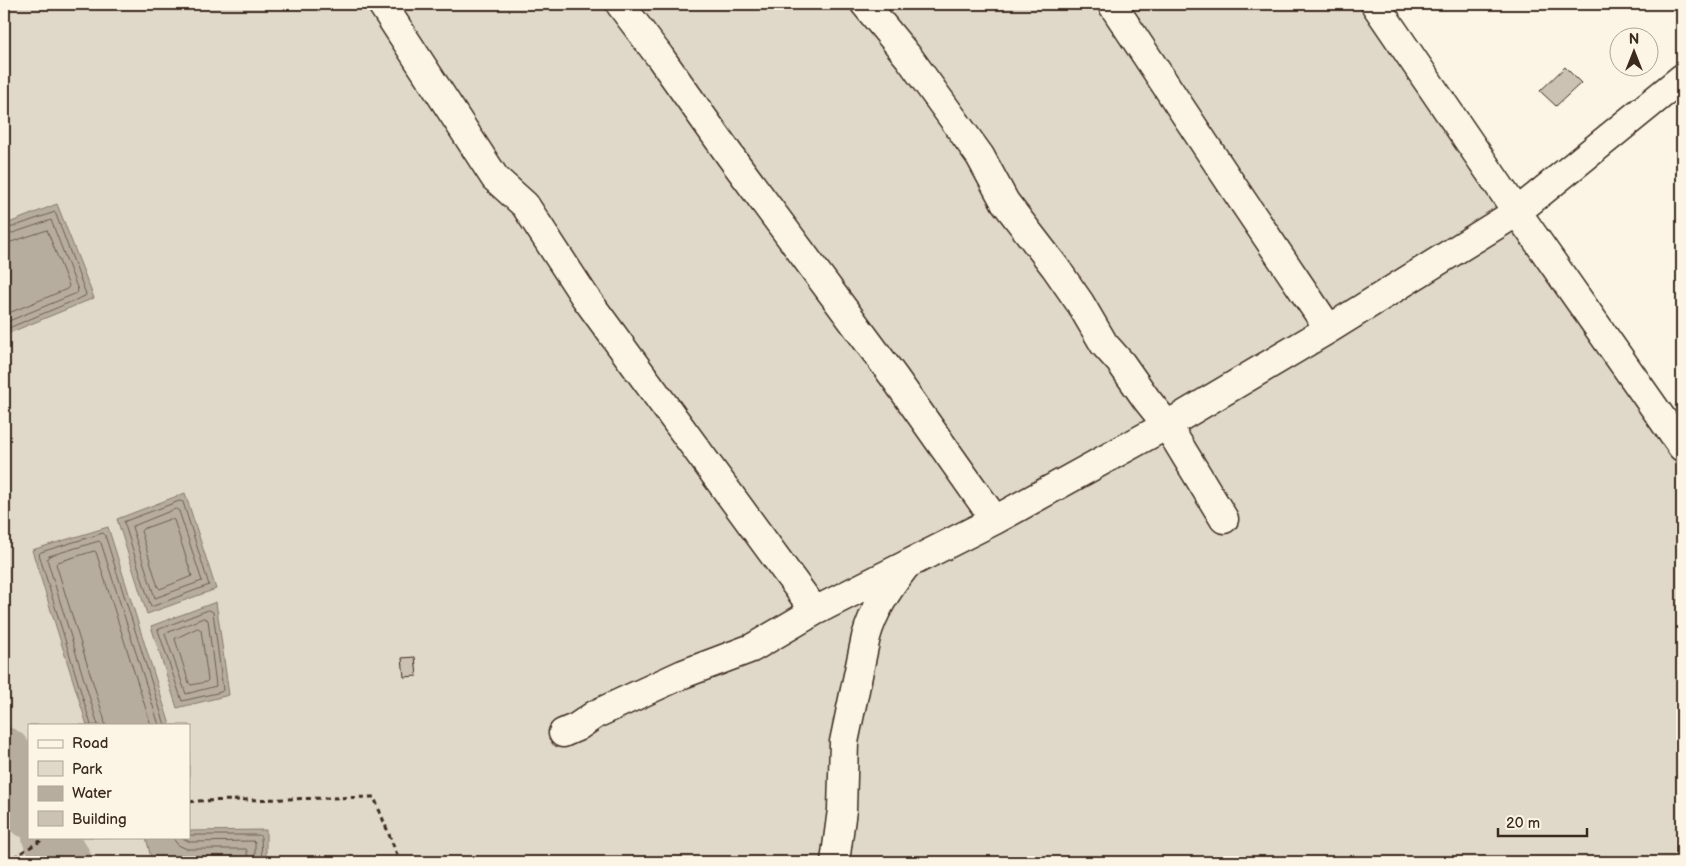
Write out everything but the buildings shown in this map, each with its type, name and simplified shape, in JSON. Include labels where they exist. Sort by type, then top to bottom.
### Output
[{"type":"street","points":[[382,4],[495,178],[525,205],[585,298],[815,612]]},
{"type":"street","points":[[620,4],[660,56],[731,157],[894,378],[995,520]]},
{"type":"street","points":[[866,4],[910,58],[980,156],[1005,202],[1080,303],[1104,344],[1121,363],[1167,425],[1224,519]]},
{"type":"street","points":[[1112,4],[1329,329]]},
{"type":"street","points":[[1375,4],[1517,212],[1682,447]]},
{"type":"street","points":[[563,733],[577,727],[596,714],[683,674],[752,648],[815,612],[995,520],[1167,425],[1329,329],[1517,212],[1682,78]]},
{"type":"street","points":[[835,862],[842,810],[844,742],[866,637],[869,626],[884,595],[907,565]]},
{"type":"path","points":[[190,802],[196,800],[374,797],[400,862]]},
{"type":"path","points":[[6,862],[45,838]]},
{"type":"green space","points":[[4,4],[1375,4],[1682,447],[1682,862],[4,862]]},
{"type":"water","points":[[57,204],[94,298],[4,335],[4,225]]},
{"type":"water","points":[[185,493],[216,589],[147,614],[117,519]]},
{"type":"water","points":[[108,527],[170,724],[87,724],[32,550]]},
{"type":"water","points":[[216,602],[229,695],[177,708],[151,626]]},
{"type":"water","points":[[266,830],[266,862],[152,862],[146,838],[190,838],[190,831]]},
{"type":"waterway","points":[[4,754],[8,784],[28,810]]},
{"type":"waterway","points":[[50,838],[65,862]]}]
